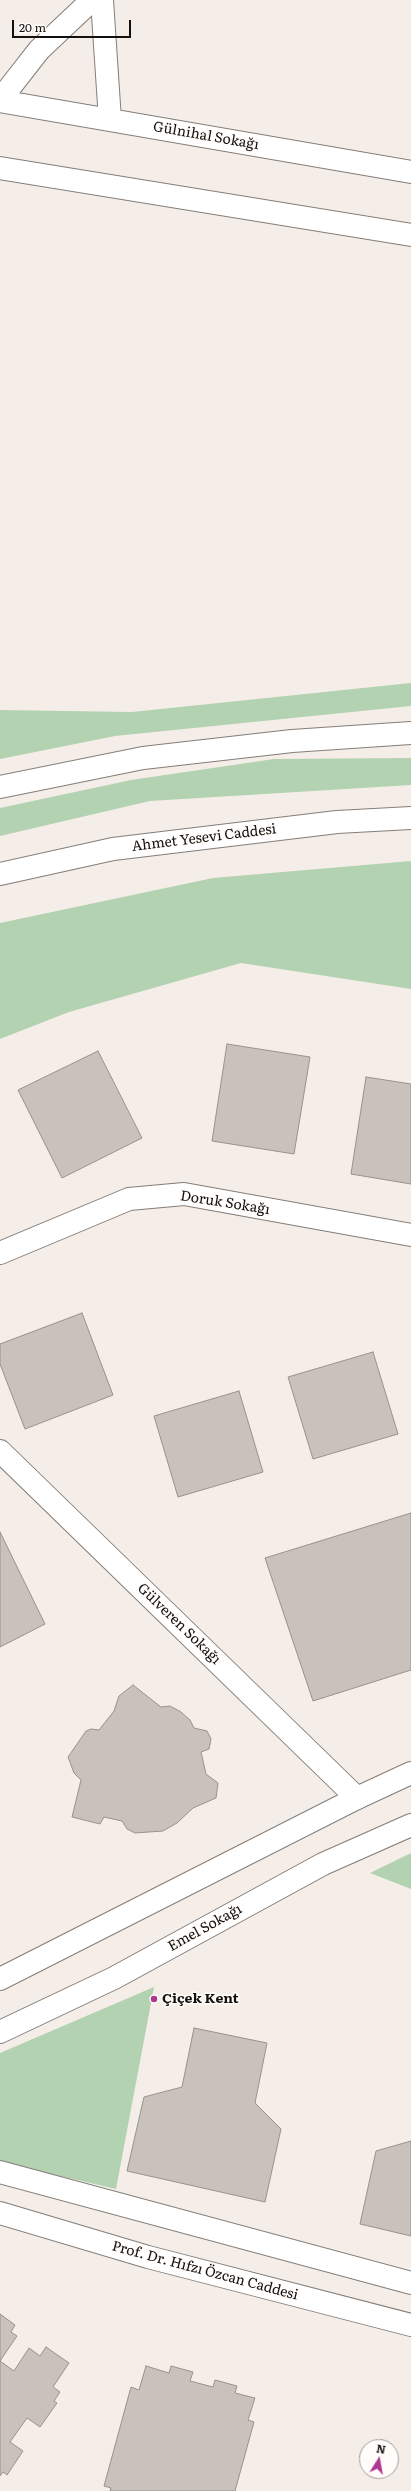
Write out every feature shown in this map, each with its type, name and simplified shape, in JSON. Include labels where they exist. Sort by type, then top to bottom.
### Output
[{"type":"street","points":[[0,100],[39,50],[92,0]]},
{"type":"street","points":[[102,0],[110,120]]},
{"type":"street","name":"Gülnihal Sokağı","points":[[0,100],[411,172]]},
{"type":"street","points":[[0,168],[411,235]]},
{"type":"street","points":[[0,787],[143,758],[292,741],[411,733]]},
{"type":"street","name":"Ahmet Yesevi Caddesi","points":[[0,874],[113,849],[337,822],[411,818]]},
{"type":"street","name":"Doruk Sokağı","points":[[0,1253],[128,1200],[184,1194],[411,1235]]},
{"type":"street","name":"Gülveren Sokağı","points":[[0,1451],[357,1798]]},
{"type":"street","points":[[0,1979],[357,1798],[411,1773]]},
{"type":"street","name":"Emel Sokağı","points":[[0,2032],[114,1978],[323,1864],[411,1825]]},
{"type":"street","points":[[0,2172],[411,2283]]},
{"type":"street","name":"Prof. Dr. Hıfzı Özcan Caddesi","points":[[0,2213],[148,2257],[411,2325]]},
{"type":"green space","points":[[411,683],[411,706],[115,736],[0,759],[0,710],[132,712]]},
{"type":"green space","points":[[411,758],[411,785],[150,801],[0,836],[0,808],[131,780],[274,759]]},
{"type":"green space","points":[[411,861],[411,989],[241,963],[69,1012],[0,1039],[0,923],[213,878]]},
{"type":"green space","points":[[411,1853],[411,1889],[370,1873]]},
{"type":"green space","points":[[154,1987],[116,2189],[0,2162],[0,2053]]},
{"type":"building","points":[[227,1044],[310,1057],[294,1154],[212,1141]]},
{"type":"building","points":[[98,1051],[142,1138],[62,1178],[18,1090]]},
{"type":"building","points":[[366,1077],[411,1084],[411,1184],[351,1174]]},
{"type":"building","points":[[82,1313],[113,1395],[25,1429],[0,1364],[0,1344]]},
{"type":"building","points":[[373,1352],[398,1434],[313,1459],[288,1377]]},
{"type":"building","points":[[239,1391],[263,1472],[178,1497],[154,1416]]},
{"type":"building","points":[[411,1513],[411,1670],[313,1701],[265,1558]]},
{"type":"building","points":[[0,1532],[45,1624],[0,1647]]},
{"type":"building","points":[[133,1685],[161,1707],[170,1706],[181,1712],[190,1720],[194,1728],[207,1731],[211,1739],[209,1749],[201,1752],[206,1774],[218,1783],[216,1798],[193,1808],[177,1823],[163,1831],[135,1833],[127,1829],[122,1821],[104,1817],[100,1824],[72,1817],[81,1780],[74,1773],[68,1757],[86,1731],[91,1729],[99,1730],[114,1711],[119,1696]]},
{"type":"building","points":[[194,2028],[267,2043],[255,2103],[281,2129],[265,2202],[127,2171],[144,2097],[182,2087]]},
{"type":"building","points":[[411,2141],[411,2236],[360,2224],[376,2151]]},
{"type":"building","points":[[0,2314],[15,2325],[11,2332],[17,2336],[0,2361]]},
{"type":"building","points":[[46,2347],[69,2363],[53,2387],[60,2392],[54,2401],[57,2403],[40,2427],[27,2418],[10,2442],[23,2451],[7,2475],[3,2472],[0,2476],[0,2361],[14,2371],[29,2348],[40,2356]]},
{"type":"building","points":[[146,2366],[169,2373],[171,2366],[193,2372],[190,2381],[213,2387],[215,2380],[237,2386],[235,2393],[255,2398],[248,2420],[254,2422],[235,2491],[110,2491],[111,2488],[104,2486],[131,2387],[139,2390]]},
{"type":"place","name":"Çiçek Kent","points":[[154,1999]]}]
